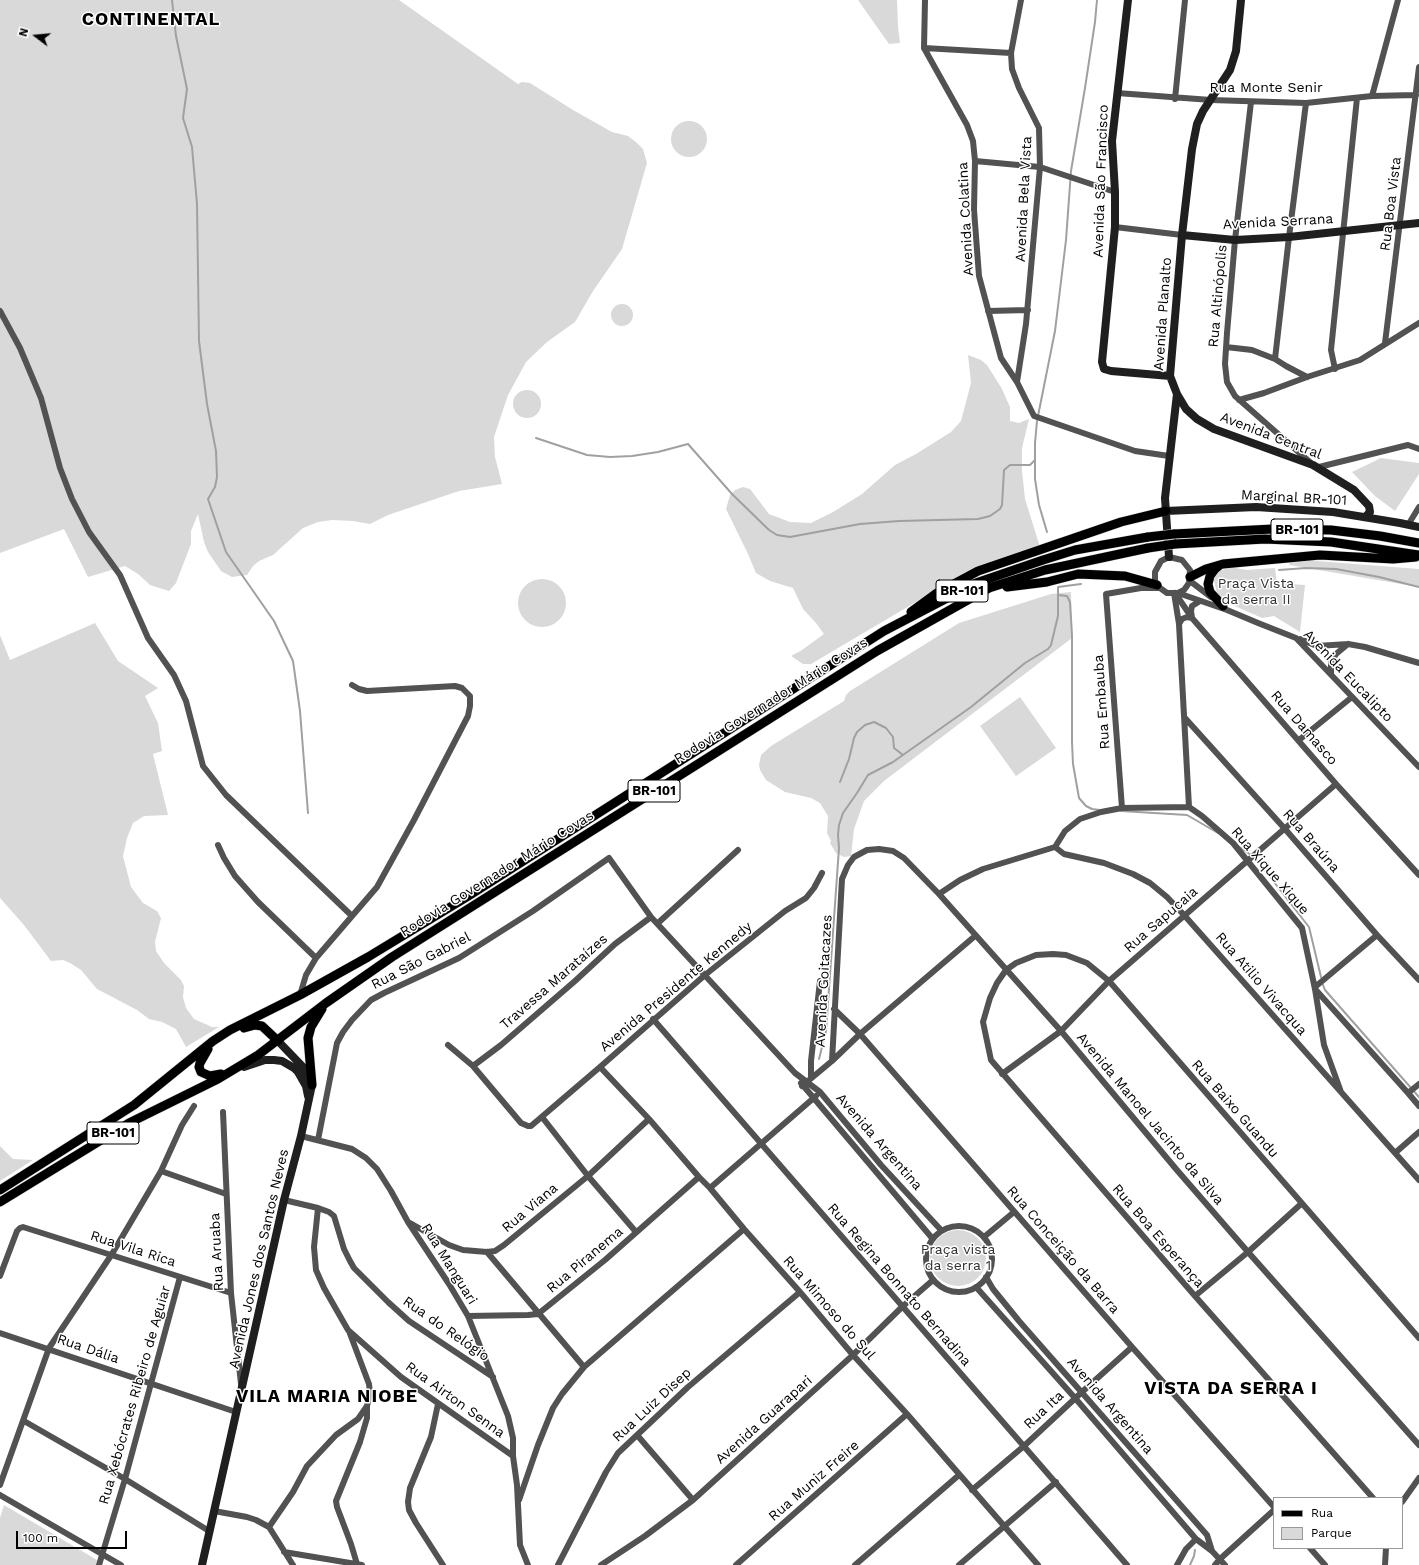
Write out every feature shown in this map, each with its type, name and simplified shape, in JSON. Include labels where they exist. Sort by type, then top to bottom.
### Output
[{"type":"main road","points":[[884,632],[937,593],[978,572],[1121,522],[1166,512]]},
{"type":"main road","name":"Rodovia Governador Mário Covas","points":[[0,1190],[134,1104],[213,1041],[230,1030],[300,995],[368,957],[470,895],[884,632],[976,583],[1075,550],[1174,534],[1273,529],[1331,530],[1380,536],[1419,543]]},
{"type":"main road","name":"Rodovia Governador Mário Covas","points":[[0,1202],[129,1123],[230,1072],[278,1041],[326,1003],[392,957],[870,655],[988,588],[1045,570],[1148,548],[1176,544],[1265,539],[1331,542],[1419,555]]},
{"type":"main road","points":[[1190,579],[1206,569],[1223,564],[1320,555],[1393,559],[1419,555]]},
{"type":"main road","points":[[1223,564],[1214,569],[1208,584],[1210,592],[1225,608]]},
{"type":"main road","points":[[988,588],[1047,582],[1078,574],[1125,576],[1158,586]]},
{"type":"main road","points":[[312,1085],[308,1038],[311,1027],[326,1003]]},
{"type":"main road","points":[[230,1030],[260,1026],[264,1027],[278,1041]]},
{"type":"main road","points":[[213,1041],[199,1067],[202,1072],[210,1076],[230,1072]]},
{"type":"street","points":[[925,0],[924,48],[1011,53]]},
{"type":"street","name":"Avenida Bela Vista","points":[[1017,382],[1028,310],[1040,168],[1039,128],[1018,88],[1012,68],[1011,53],[1021,0]]},
{"type":"street","name":"Avenida São Francisco","points":[[1128,0],[1112,141],[1115,192],[1115,227],[1102,362],[1104,369],[1111,371],[1170,376]]},
{"type":"street","points":[[1175,99],[1185,0]]},
{"type":"street","name":"Avenida Planalto","points":[[1169,557],[1165,498],[1177,394],[1170,376],[1182,235],[1193,143],[1197,124],[1203,111],[1230,70],[1236,51],[1241,0]]},
{"type":"street","points":[[1372,96],[1398,0]]},
{"type":"street","name":"Avenida Colatina","points":[[924,48],[967,125],[973,141],[975,161],[974,210],[979,276],[1001,358],[1017,382],[1034,416],[1135,451],[1169,456]]},
{"type":"street","name":"Rua Boa Vista","points":[[1385,343],[1419,67]]},
{"type":"street","name":"Rua Monte Senir","points":[[1117,93],[1175,99],[1251,102],[1306,102],[1372,96],[1416,95]]},
{"type":"street","points":[[1335,369],[1330,350],[1357,98]]},
{"type":"street","name":"Rua Altinópolis","points":[[1251,102],[1235,240],[1225,364],[1227,382],[1239,400],[1316,466]]},
{"type":"street","points":[[1276,359],[1289,237],[1306,102]]},
{"type":"street","points":[[975,161],[1040,168],[1079,182],[1115,192]]},
{"type":"street","name":"Avenida Serrana","points":[[1115,227],[1235,240],[1289,237],[1419,223]]},
{"type":"street","points":[[988,311],[1028,310]]},
{"type":"street","points":[[0,311],[20,348],[41,398],[60,468],[72,499],[89,532],[120,575],[148,638],[174,675],[186,701],[203,766],[226,795],[352,916]]},
{"type":"street","points":[[1239,400],[1264,393],[1360,360],[1385,343],[1409,331],[1419,324]]},
{"type":"street","points":[[1226,347],[1252,350],[1276,359],[1307,377]]},
{"type":"street","name":"Avenida Central","points":[[1177,394],[1186,409],[1197,420],[1214,429],[1316,466],[1354,490],[1369,506],[1370,512],[1365,517]]},
{"type":"street","points":[[1175,416],[1181,415],[1197,420]]},
{"type":"street","points":[[1279,452],[1284,451],[1287,448],[1288,442]]},
{"type":"street","points":[[1316,466],[1408,445],[1419,449]]},
{"type":"street","points":[[1408,525],[1419,506]]},
{"type":"street","name":"Marginal BR-101","points":[[1166,512],[1256,507],[1333,512],[1419,527]]},
{"type":"street","points":[[1169,557],[1178,558],[1185,562],[1190,570],[1190,579],[1187,587],[1176,593],[1167,593],[1158,586],[1154,576],[1156,568],[1161,561],[1169,557]]},
{"type":"street","name":"Avenida Eucalipto","points":[[1190,579],[1225,608]]},
{"type":"street","name":"Rua Embauba","points":[[1122,808],[1106,594],[1158,586]]},
{"type":"street","points":[[938,894],[960,880],[983,869],[1055,847],[1065,831],[1080,819],[1101,812],[1122,808],[1189,808],[1185,718],[1176,593]]},
{"type":"street","name":"Avenida Eucalipto","points":[[1176,593],[1225,608],[1296,638],[1419,767]]},
{"type":"street","name":"Rua Damasco","points":[[1176,593],[1192,618],[1336,784],[1419,875]]},
{"type":"street","points":[[1179,624],[1182,619],[1187,617],[1192,618],[1192,606],[1200,600]]},
{"type":"street","points":[[1296,638],[1317,646],[1348,644],[1365,647],[1419,663]]},
{"type":"street","points":[[1330,674],[1331,662],[1336,654],[1348,644]]},
{"type":"street","points":[[300,995],[306,975],[316,958],[377,887],[468,716],[470,696],[462,688],[455,686],[367,692],[352,685]]},
{"type":"street","points":[[1299,740],[1352,697]]},
{"type":"street","name":"Rua Braúna","points":[[1185,718],[1285,829],[1377,935],[1419,980]]},
{"type":"street","points":[[1186,738],[1197,733]]},
{"type":"street","name":"Rua Sapucaia","points":[[1002,1074],[1061,1031],[1109,982],[1336,784]]},
{"type":"street","name":"Rua Xique Xique","points":[[1189,808],[1202,816],[1233,843],[1302,928],[1315,988],[1324,1045],[1341,1092]]},
{"type":"street","points":[[218,845],[235,876],[258,902],[316,958]]},
{"type":"street","name":"Rua Atilio Vivacqua","points":[[1055,847],[1064,854],[1104,863],[1133,874],[1150,883],[1167,897],[1419,1180]]},
{"type":"street","name":"Avenida Manoel Jacinto da Silva","points":[[848,865],[854,857],[867,850],[879,849],[893,851],[904,858],[1061,1031],[1176,1169],[1419,1445]]},
{"type":"street","points":[[658,923],[738,850]]},
{"type":"street","name":"Avenida Argentina","points":[[610,858],[652,917],[796,1073],[820,1092],[881,1165],[941,1230]]},
{"type":"street","name":"Rua São Gabriel","points":[[318,1140],[337,1043],[352,1020],[371,1000],[459,958],[610,858]]},
{"type":"street","name":"Avenida Goitacazes","points":[[807,1082],[832,1061],[842,878],[848,865]]},
{"type":"street","name":"Avenida Presidente Kennedy","points":[[473,1066],[521,1123],[531,1126],[705,974],[785,911],[806,898],[814,888],[822,873]]},
{"type":"street","name":"Travessa Marataízes","points":[[473,1066],[501,1045],[615,944],[652,917]]},
{"type":"street","points":[[1377,935],[1315,988],[1414,1088],[1419,1106]]},
{"type":"street","points":[[832,1061],[860,1034],[975,936]]},
{"type":"street","name":"Rua Baixo Guandu","points":[[1006,970],[1016,963],[1036,955],[1066,955],[1087,963],[1109,982],[1419,1338]]},
{"type":"street","name":"Rua Boa Esperança","points":[[1006,970],[996,984],[983,1022],[991,1060],[1195,1296],[1372,1497]]},
{"type":"street","points":[[807,1082],[820,981]]},
{"type":"street","name":"Rua Conceição da Barra","points":[[834,1009],[860,1034],[1132,1348],[1273,1505]]},
{"type":"street","name":"Rua Regina Bonnato Bernadina","points":[[653,1020],[1127,1565]]},
{"type":"street","points":[[278,1041],[303,1067],[312,1085]]},
{"type":"street","points":[[448,1045],[473,1066]]},
{"type":"street","name":"Avenida Jones dos Santos Neves","points":[[230,1072],[265,1060],[282,1062],[294,1068],[298,1072],[306,1086],[309,1100]]},
{"type":"street","name":"Rua Mimoso do Sul","points":[[600,1067],[649,1119],[710,1188],[853,1355],[907,1414],[958,1475],[1038,1565]]},
{"type":"street","name":"Avenida Argentina","points":[[807,1082],[814,1099],[932,1238]]},
{"type":"street","name":"Avenida Jones dos Santos Neves","points":[[202,1565],[284,1200],[301,1136],[312,1085]]},
{"type":"street","points":[[710,1188],[814,1099],[820,1092]]},
{"type":"street","points":[[0,1486],[49,1348],[112,1254],[161,1171],[182,1125],[194,1106]]},
{"type":"street","name":"Rua Aruaba","points":[[223,1112],[231,1294],[242,1390]]},
{"type":"street","points":[[542,1117],[588,1176],[636,1232]]},
{"type":"street","name":"Rua Viana","points":[[408,1222],[449,1245],[463,1250],[487,1252],[494,1251],[504,1245],[588,1176],[649,1119]]},
{"type":"street","points":[[1395,1153],[1419,1132]]},
{"type":"street","name":"Rua Manguari","points":[[301,1136],[352,1149],[366,1158],[377,1169],[388,1185],[408,1222],[449,1284],[468,1316],[512,1429],[513,1456]]},
{"type":"street","points":[[161,1171],[226,1194]]},
{"type":"street","name":"Rua Piranema","points":[[538,1314],[606,1260],[699,1177]]},
{"type":"street","name":"Rua do Relógio","points":[[284,1200],[318,1208],[329,1212],[334,1216],[344,1249],[354,1268],[388,1302],[415,1325],[493,1377]]},
{"type":"street","points":[[1195,1296],[1248,1252],[1301,1204]]},
{"type":"street","name":"Rua Airton Senna","points":[[318,1208],[314,1247],[316,1270],[340,1318],[348,1330],[401,1377],[513,1456]]},
{"type":"street","points":[[984,1237],[1014,1212]]},
{"type":"street","points":[[963,1225],[974,1229],[984,1237],[992,1253],[991,1266],[986,1277],[976,1287],[967,1291],[954,1292],[943,1288],[933,1280],[927,1270],[925,1258],[932,1238],[941,1230],[950,1226],[963,1225]]},
{"type":"street","name":"Rua Vila Rica","points":[[0,1276],[17,1231],[20,1228],[27,1228],[112,1254],[231,1294]]},
{"type":"street","points":[[518,1504],[538,1445],[553,1408],[562,1394],[584,1367],[744,1229]]},
{"type":"street","points":[[487,1252],[584,1367]]},
{"type":"street","name":"Rua Xebócrates Ribeiro de Aguiar","points":[[99,1565],[125,1479],[150,1382],[180,1277]]},
{"type":"street","name":"Avenida Argentina","points":[[986,1277],[1010,1310],[1207,1535],[1212,1551]]},
{"type":"street","name":"Avenida Guarapari","points":[[601,1565],[645,1536],[693,1500],[853,1355],[902,1307],[933,1280]]},
{"type":"street","name":"Avenida Argentina","points":[[976,1287],[986,1296],[1196,1539],[1220,1558],[1225,1565]]},
{"type":"street","name":"Rua Luiz Disep","points":[[558,1565],[606,1472],[618,1453],[688,1387],[800,1292]]},
{"type":"street","points":[[468,1316],[528,1316],[538,1314]]},
{"type":"street","points":[[348,1330],[369,1384],[370,1393],[367,1406],[367,1418],[360,1442],[336,1501],[359,1565]]},
{"type":"street","name":"Rua Dália","points":[[0,1333],[49,1348],[236,1412]]},
{"type":"street","name":"Rua Ita","points":[[972,1490],[1024,1446],[1075,1398],[1132,1348]]},
{"type":"street","points":[[438,1404],[431,1437],[410,1488],[408,1502],[416,1523],[443,1565]]},
{"type":"street","points":[[269,1527],[293,1492],[307,1466],[336,1435],[358,1419],[367,1406]]},
{"type":"street","name":"Rua Muniz Freire","points":[[736,1565],[907,1414]]},
{"type":"street","points":[[24,1421],[125,1479],[209,1532]]},
{"type":"street","points":[[637,1435],[693,1500]]},
{"type":"street","points":[[513,1456],[518,1504],[520,1545],[528,1565]]},
{"type":"street","points":[[855,1565],[958,1475]]},
{"type":"street","points":[[1403,1501],[1419,1478]]},
{"type":"street","points":[[959,1565],[1056,1482]]},
{"type":"street","points":[[0,1496],[121,1565]]},
{"type":"street","points":[[214,1511],[247,1517],[269,1527],[293,1565]]},
{"type":"street","points":[[1215,1565],[1220,1558],[1273,1511]]},
{"type":"street","points":[[1177,1565],[1188,1546],[1196,1539]]},
{"type":"street","points":[[1311,1549],[1325,1565]]},
{"type":"street","points":[[1385,1565],[1386,1549]]},
{"type":"street","points":[[284,1552],[359,1565]]},
{"type":"green space","points":[[0,0],[399,0],[518,84],[522,82],[530,83],[612,132],[628,136],[636,142],[643,149],[647,163],[622,249],[593,291],[575,322],[547,342],[526,362],[508,395],[494,437],[495,457],[502,484],[459,491],[388,515],[370,524],[353,521],[332,520],[318,522],[303,528],[273,555],[259,561],[253,566],[247,575],[232,577],[221,571],[208,552],[204,542],[198,514],[191,531],[191,544],[176,583],[169,591],[150,585],[138,574],[125,566],[88,577],[64,529],[0,553]]},
{"type":"green space","points":[[858,0],[897,0],[900,43],[889,44]]},
{"type":"green space","points":[[693,121],[702,126],[706,132],[706,146],[702,152],[693,157],[685,157],[676,152],[672,146],[671,135],[676,126],[682,122]]},
{"type":"green space","points":[[622,304],[630,307],[633,315],[630,323],[622,326],[614,323],[611,315],[614,307]]},
{"type":"green space","points":[[968,355],[981,360],[987,365],[1002,389],[1010,407],[1010,421],[1019,423],[1029,419],[1022,448],[1022,471],[1025,499],[1040,547],[965,573],[811,664],[803,664],[791,656],[824,634],[803,609],[793,588],[770,581],[756,573],[726,509],[730,495],[735,490],[743,487],[750,489],[769,514],[790,522],[811,523],[833,512],[862,494],[895,465],[951,432],[961,421],[971,383]]},
{"type":"green space","points":[[527,390],[537,394],[541,404],[537,414],[527,418],[517,414],[513,404],[517,394]]},
{"type":"green space","points":[[1381,458],[1419,463],[1419,474],[1395,511],[1375,496],[1352,472]]},
{"type":"green space","points":[[1291,559],[1419,569],[1419,587],[1289,565]]},
{"type":"green space","name":"Praça Vista da serra II","points":[[1229,567],[1247,570],[1275,568],[1277,583],[1305,585],[1300,632],[1274,616],[1262,618],[1228,603],[1217,594],[1214,580],[1218,572]]},
{"type":"green space","points":[[537,579],[547,579],[559,586],[566,598],[566,608],[559,620],[547,627],[537,627],[529,623],[522,616],[518,608],[518,598],[522,590],[529,583]]},
{"type":"green space","points":[[1071,592],[1072,638],[884,781],[864,801],[854,829],[851,856],[844,857],[836,853],[830,843],[831,841],[827,833],[828,816],[820,803],[811,798],[785,792],[766,780],[760,770],[759,765],[761,755],[771,746],[844,701],[846,695],[850,691],[959,623],[1051,594]]},
{"type":"green space","points":[[95,623],[118,661],[158,688],[145,696],[158,723],[162,751],[153,754],[168,815],[144,816],[133,823],[127,838],[123,856],[131,887],[143,903],[157,911],[161,918],[155,942],[156,951],[164,963],[181,980],[184,986],[183,997],[186,1008],[194,1019],[212,1027],[219,1027],[186,1047],[176,1029],[162,1022],[149,1019],[137,1010],[97,989],[81,970],[70,963],[63,960],[51,961],[24,925],[0,898],[0,635],[10,660]]},
{"type":"green space","points":[[1020,697],[1056,748],[1016,776],[980,726]]},
{"type":"green space","points":[[0,1146],[13,1159],[33,1160],[0,1181]]},
{"type":"green space","name":"Praça vista da serra 1","points":[[958,1230],[969,1232],[978,1238],[984,1247],[986,1258],[984,1269],[978,1278],[969,1284],[958,1286],[947,1284],[938,1278],[932,1269],[930,1258],[932,1247],[938,1238],[947,1232]]},
{"type":"green space","points":[[4,1505],[97,1560],[96,1565],[0,1565],[0,1518]]},
{"type":"waterway","points":[[172,0],[176,36],[187,89],[183,118],[192,147],[197,204],[199,341],[207,404],[216,451],[217,477],[215,487],[208,499],[226,552],[274,621],[293,661],[300,711],[308,813]]},
{"type":"waterway","points":[[1047,532],[1039,505],[1035,479],[1035,443],[1037,421],[1055,331],[1066,240],[1071,171],[1085,88],[1097,0]]},
{"type":"waterway","points":[[536,438],[587,455],[610,457],[632,456],[658,452],[688,444],[732,494],[769,530],[777,535],[790,537],[860,524],[899,521],[978,519],[990,516],[1000,509],[1002,505],[1004,470],[1010,465],[1030,465],[1035,460]]},
{"type":"waterway","points":[[1279,570],[1306,568],[1336,569],[1379,577],[1419,587]]},
{"type":"waterway","points":[[819,1059],[826,1031],[839,848],[838,835],[839,825],[843,813],[868,775],[893,762],[971,707],[1025,663],[1048,649],[1051,645],[1058,616],[1058,587],[1081,584]]},
{"type":"waterway","points":[[1058,595],[1067,596],[1070,602],[1072,635],[1073,764],[1079,798],[1086,806],[1092,809],[1100,810]]},
{"type":"waterway","points":[[840,782],[849,759],[854,738],[857,732],[865,725],[874,722],[886,728],[893,737],[894,748],[903,755]]},
{"type":"waterway","points":[[1121,811],[1187,815],[1218,833]]},
{"type":"waterway","points":[[1238,846],[1251,855]]},
{"type":"waterway","points":[[1256,859],[1309,927],[1321,977]]},
{"type":"waterway","points":[[1323,985],[1325,990],[1419,1097]]},
{"type":"waterway","points":[[1190,1565],[1195,1550]]},
{"type":"district","name":"CONTINENTAL","points":[[151,20]]},
{"type":"district","name":"VISTA DA SERRA I","points":[[1231,1389]]},
{"type":"district","name":"VILA MARIA NIOBE","points":[[327,1397]]}]
